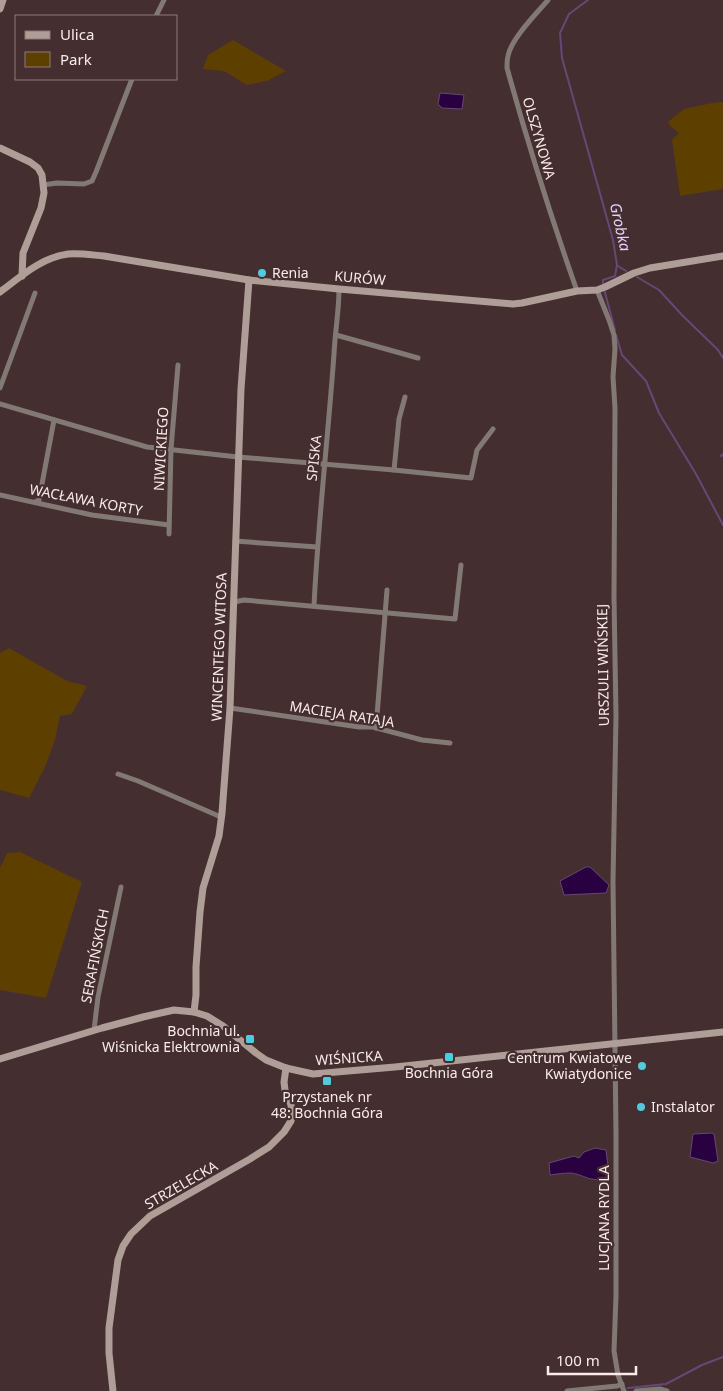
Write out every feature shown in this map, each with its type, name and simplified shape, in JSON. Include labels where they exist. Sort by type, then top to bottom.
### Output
[{"type":"street","points":[[0,8],[3,0]]},
{"type":"street","points":[[156,15],[164,0]]},
{"type":"street","name":"OLSZYNOWA","points":[[548,0],[516,39],[508,56],[507,68],[540,184],[577,291]]},
{"type":"street","points":[[43,186],[57,183],[84,184],[92,181],[132,80]]},
{"type":"street","points":[[0,148],[30,162],[38,168],[42,175],[44,193],[41,208],[23,253],[22,276]]},
{"type":"street","name":"KURÓW","points":[[0,292],[32,269],[56,257],[68,254],[81,254],[104,256],[249,280],[513,304],[577,291],[601,289],[634,272],[723,256]]},
{"type":"street","points":[[23,262],[32,269]]},
{"type":"street","name":"WINCENTEGO WITOSA","points":[[194,1012],[197,949],[203,888],[219,836],[230,708],[241,389],[249,280]]},
{"type":"street","name":"SPISKA","points":[[314,606],[324,464],[339,312],[339,289]]},
{"type":"street","name":"URSZULI WIŃSKIEJ","points":[[601,289],[614,335],[615,349],[613,377],[615,408],[614,598],[616,716],[613,882],[615,1043]]},
{"type":"street","points":[[0,388],[35,293]]},
{"type":"street","points":[[336,335],[418,358]]},
{"type":"street","name":"NIWICKIEGO","points":[[169,534],[171,449],[178,365]]},
{"type":"street","points":[[394,470],[399,419],[405,397]]},
{"type":"street","points":[[0,404],[148,447],[471,478],[477,450],[493,429]]},
{"type":"street","points":[[36,502],[39,500],[54,420]]},
{"type":"street","name":"WACŁAWA KORTY","points":[[0,495],[92,515],[169,525]]},
{"type":"street","points":[[235,541],[317,547]]},
{"type":"street","points":[[234,602],[244,600],[455,619],[461,565]]},
{"type":"street","points":[[376,728],[387,590]]},
{"type":"street","name":"MACIEJA RATAJA","points":[[230,708],[376,728],[422,740],[450,743]]},
{"type":"street","points":[[118,774],[221,817]]},
{"type":"street","name":"SERAFIŃSKICH","points":[[94,1030],[98,997],[121,887]]},
{"type":"street","name":"WIŚNICKA","points":[[0,1059],[94,1030],[174,1010],[194,1012],[206,1016],[223,1026],[266,1060],[286,1068],[313,1074],[723,1032]]},
{"type":"street","name":"LUCJANA RYDLA","points":[[615,1043],[616,1296],[614,1351],[618,1375],[624,1391]]},
{"type":"street","name":"STRZELECKA","points":[[113,1391],[109,1353],[109,1328],[118,1260],[123,1246],[131,1234],[150,1216],[250,1159],[278,1139],[288,1127],[292,1113],[285,1090],[286,1068]]},
{"type":"street","points":[[566,1391],[622,1384]]},
{"type":"street","points":[[636,1391],[660,1389],[667,1391]]},
{"type":"green space","points":[[233,40],[286,71],[267,81],[247,85],[224,71],[203,69],[208,55]]},
{"type":"green space","points":[[723,102],[723,189],[680,196],[672,140],[679,133],[668,122],[684,109]]},
{"type":"green space","points":[[9,648],[67,681],[87,686],[72,714],[60,716],[55,740],[45,767],[29,798],[0,790],[0,653]]},
{"type":"green space","points":[[20,852],[82,882],[46,998],[0,990],[0,868],[7,853]]},
{"type":"shaded area","points":[[440,93],[464,95],[462,109],[442,108],[438,104]]},
{"type":"shaded area","points":[[586,867],[590,867],[609,885],[606,893],[564,895],[560,881]]},
{"type":"shaded area","points":[[693,1134],[714,1134],[718,1161],[713,1163],[690,1157]]},
{"type":"shaded area","points":[[595,1148],[606,1150],[608,1167],[606,1177],[592,1179],[571,1173],[550,1175],[549,1163],[574,1156],[579,1158],[584,1152]]},
{"type":"waterway","name":"Grobka","points":[[588,0],[569,14],[560,33],[562,58],[613,240],[617,265],[615,276],[603,280],[603,285]]},
{"type":"waterway","points":[[618,266],[626,271]]},
{"type":"waterway","points":[[637,277],[659,290],[718,350],[723,358]]},
{"type":"waterway","name":"Grobka","points":[[604,289],[615,330]]},
{"type":"waterway","name":"Grobka","points":[[616,335],[622,355],[646,381],[659,413],[696,474],[723,525]]},
{"type":"waterway","points":[[628,1388],[666,1384],[702,1365],[723,1357]]},
{"type":"place","name":"Renia","points":[[262,273]]},
{"type":"place","name":"Bochnia ul. Wiśnicka Elektrownia","points":[[250,1039]]},
{"type":"place","name":"Bochnia Góra","points":[[449,1057]]},
{"type":"place","name":"Centrum Kwiatowe Kwiatydonice","points":[[642,1066]]},
{"type":"place","name":"Przystanek nr 48: Bochnia Góra","points":[[327,1081]]},
{"type":"place","name":"Instalator","points":[[641,1107]]}]
